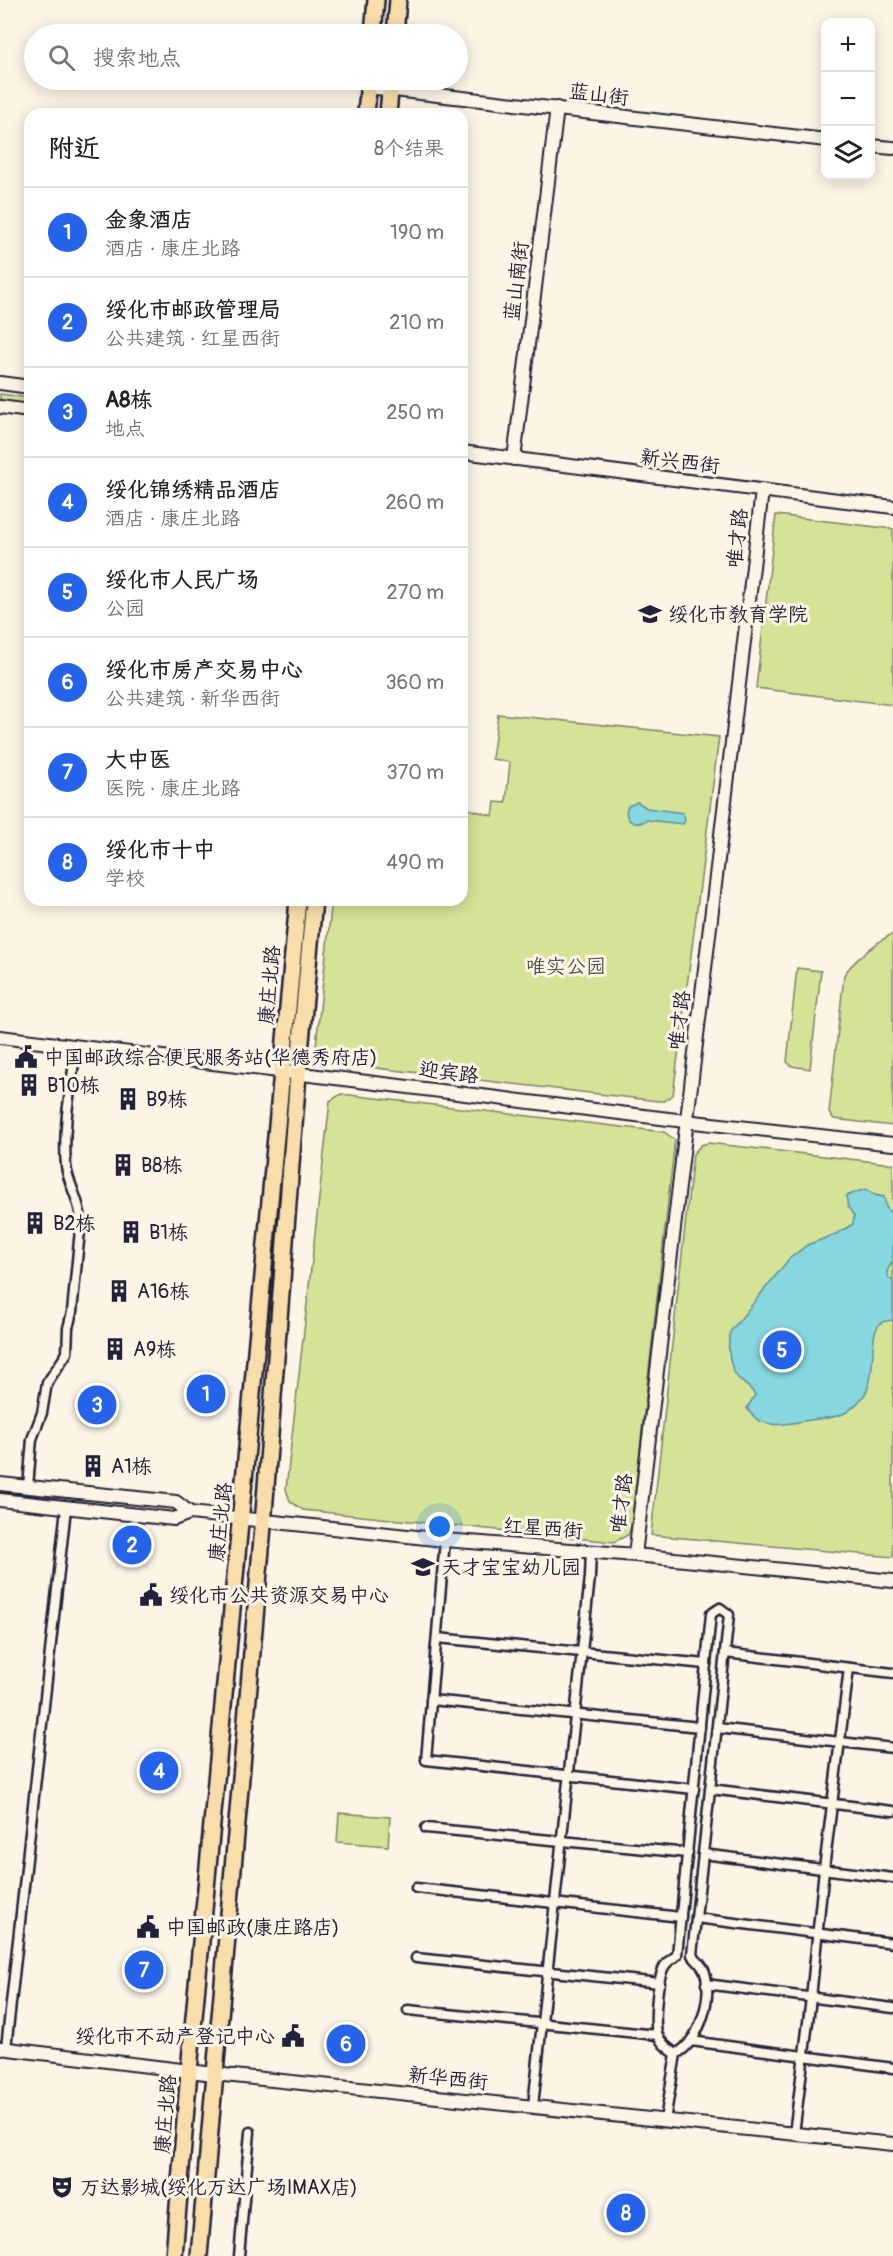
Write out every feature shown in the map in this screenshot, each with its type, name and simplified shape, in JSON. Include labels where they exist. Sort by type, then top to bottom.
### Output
[{"type":"highway","points":[[373,24],[376,0]]},
{"type":"highway","points":[[396,24],[399,0]]},
{"type":"highway","points":[[366,108],[368,90]]},
{"type":"highway","points":[[389,108],[390,90]]},
{"type":"highway","name":"康庄北路","points":[[174,2256],[189,2070],[297,906]]},
{"type":"highway","name":"康庄北路","points":[[199,2256],[313,906]]},
{"type":"main road","name":"蓝山街","points":[[432,90],[557,108],[821,140]]},
{"type":"main road","name":"蓝山南街","points":[[514,459],[557,108]]},
{"type":"main road","points":[[875,146],[893,148]]},
{"type":"main road","points":[[0,383],[24,386]]},
{"type":"main road","points":[[0,407],[24,410]]},
{"type":"main road","name":"新兴西街","points":[[468,453],[893,507]]},
{"type":"main road","name":"唯才路","points":[[635,1555],[762,491]]},
{"type":"main road","name":"迎宾路","points":[[0,1037],[685,1121],[893,1144]]},
{"type":"main road","name":"红星西街","points":[[0,1484],[176,1502],[190,1513]]},
{"type":"main road","name":"红星西街","points":[[0,1500],[174,1519],[190,1513],[445,1540],[635,1555],[893,1581]]},
{"type":"main road","name":"新华西街","points":[[3,2048],[214,2074],[893,2144]]},
{"type":"street","points":[[28,1487],[32,1439],[42,1413],[47,1383],[67,1353],[68,1328],[72,1312],[81,1220],[80,1205],[66,1168],[68,1106],[74,1063]]},
{"type":"street","points":[[3,2048],[66,1508]]},
{"type":"street","points":[[445,1540],[426,1760],[694,1790]]},
{"type":"street","points":[[534,2106],[591,1551]]},
{"type":"street","points":[[665,2120],[676,2054],[691,2041],[707,1998],[703,1969],[692,1955],[729,1615],[720,1608],[711,1614],[677,1955],[666,1963],[660,1983],[656,2016],[657,2035],[665,2046],[676,2054]]},
{"type":"street","points":[[437,1638],[706,1665]]},
{"type":"street","points":[[725,1653],[893,1673]]},
{"type":"street","points":[[794,2134],[849,1668]]},
{"type":"street","points":[[431,1700],[700,1727]]},
{"type":"street","points":[[717,1728],[893,1748]]},
{"type":"street","points":[[710,1790],[893,1811]]},
{"type":"street","points":[[426,1828],[688,1853]]},
{"type":"street","points":[[703,1854],[893,1878]]},
{"type":"street","points":[[417,1888],[681,1917]]},
{"type":"street","points":[[696,1918],[893,1943]]},
{"type":"street","points":[[416,1958],[660,1983]]},
{"type":"street","points":[[706,1984],[893,2008]]},
{"type":"street","points":[[408,2010],[657,2035]]},
{"type":"street","points":[[691,2041],[893,2068]]},
{"type":"street","points":[[239,2256],[250,2132]]},
{"type":"green space","points":[[0,394],[24,397],[24,403],[0,401]]},
{"type":"green space","points":[[776,515],[893,529],[893,705],[756,688]]},
{"type":"green space","name":"唯实公园","points":[[498,714],[719,737],[673,1095],[664,1101],[325,1062],[318,1059],[315,1054],[331,906],[468,906],[468,809],[493,816],[495,802],[506,803],[510,762],[492,759]]},
{"type":"green space","points":[[893,934],[893,1126],[834,1119],[829,1113],[844,975],[866,952]]},
{"type":"green space","points":[[797,968],[821,971],[810,1069],[792,1066],[787,1062]]},
{"type":"green space","points":[[341,1094],[664,1132],[675,1140],[631,1528],[628,1535],[614,1542],[303,1510],[290,1501],[286,1489],[330,1101]]},
{"type":"green space","points":[[708,1143],[893,1164],[893,1557],[651,1535],[693,1154],[701,1145]]},
{"type":"green space","points":[[339,1813],[390,1817],[388,1846],[337,1842]]},
{"type":"water","points":[[637,802],[647,808],[683,813],[685,820],[683,824],[646,820],[634,823],[628,819],[626,812],[628,806]]},
{"type":"water","points":[[865,1189],[884,1197],[886,1207],[893,1216],[893,1261],[887,1271],[889,1278],[893,1281],[893,1320],[885,1321],[876,1330],[872,1369],[867,1390],[855,1406],[835,1417],[780,1424],[758,1420],[747,1408],[755,1395],[735,1374],[731,1362],[730,1332],[789,1259],[807,1245],[836,1234],[853,1224],[854,1216],[848,1207],[846,1196]]},
{"type":"place","name":"绥化市教育学院","points":[[650,614]]},
{"type":"place","name":"中国邮政综合便民服务站(华德秀府店)","points":[[26,1057]]},
{"type":"place","name":"B10栋","points":[[29,1085]]},
{"type":"place","name":"B9栋","points":[[128,1099]]},
{"type":"place","name":"B8栋","points":[[123,1165]]},
{"type":"place","name":"B2栋","points":[[35,1223]]},
{"type":"place","name":"B1栋","points":[[131,1232]]},
{"type":"place","name":"A16栋","points":[[119,1291]]},
{"type":"place","name":"A9栋","points":[[115,1349]]},
{"type":"place","name":"绥化市人民广场","points":[[782,1350]]},
{"type":"place","name":"金象酒店","points":[[206,1394]]},
{"type":"place","name":"A8栋","points":[[97,1405]]},
{"type":"place","name":"A1栋","points":[[93,1466]]},
{"type":"place","name":"绥化市邮政管理局","points":[[132,1545]]},
{"type":"place","name":"天才宝宝幼儿园","points":[[423,1567]]},
{"type":"place","name":"绥化市公共资源交易中心","points":[[151,1595]]},
{"type":"place","name":"绥化锦绣精品酒店","points":[[159,1771]]},
{"type":"place","name":"中国邮政(康庄路店)","points":[[148,1927]]},
{"type":"place","name":"大中医","points":[[144,1970]]},
{"type":"place","name":"绥化市不动产登记中心","points":[[293,2036]]},
{"type":"place","name":"绥化市房产交易中心","points":[[346,2044]]},
{"type":"place","name":"万达影城(绥化万达广场IMAX店)","points":[[62,2187]]},
{"type":"place","name":"绥化市十中","points":[[626,2213]]}]
